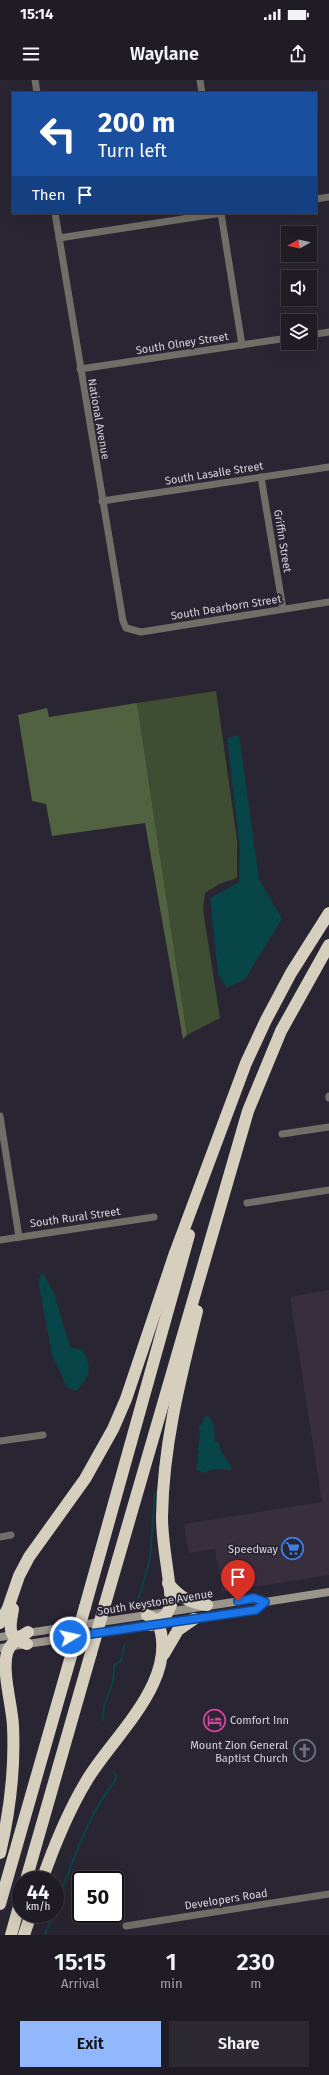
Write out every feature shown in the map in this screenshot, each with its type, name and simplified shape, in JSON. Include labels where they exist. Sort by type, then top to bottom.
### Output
[{"type":"highway","points":[[0,1623],[13,1595],[19,1576],[29,1557],[85,1479],[113,1429],[126,1399],[175,1253],[236,1088],[266,1020],[291,973],[329,913]]},
{"type":"highway","points":[[29,1871],[248,1111],[273,1049],[300,994],[329,945]]},
{"type":"highway","points":[[0,1904],[85,1607],[210,1158]]},
{"type":"highway","points":[[161,1661],[162,1636],[154,1621],[168,1611],[171,1605],[162,1520],[165,1469],[170,1431],[231,1168]]},
{"type":"highway","points":[[168,1583],[181,1596],[193,1603],[207,1605]]},
{"type":"highway","points":[[0,1853],[8,1812],[12,1774],[13,1727],[6,1660],[16,1641],[9,1626],[13,1595]]},
{"type":"highway","points":[[45,1871],[53,1848],[79,1793],[99,1762],[144,1701],[153,1685],[161,1661],[178,1630],[194,1619]]},
{"type":"highway","points":[[0,1668],[8,1686]]},
{"type":"highway","points":[[11,1935],[14,1923]]},
{"type":"highway","points":[[24,1935],[28,1923]]},
{"type":"main road","name":"South Keystone Avenue","points":[[168,1611],[254,1598],[265,1602],[329,1592]]},
{"type":"main road","name":"South Keystone Avenue","points":[[0,1636],[16,1641],[154,1621],[194,1619],[256,1610],[265,1602]]},
{"type":"main road","name":"South Keystone Avenue","points":[[16,1641],[154,1621]]},
{"type":"street","points":[[35,80],[37,92]]},
{"type":"street","points":[[200,80],[202,92]]},
{"type":"street","points":[[317,199],[329,197]]},
{"type":"street","name":"National Avenue","points":[[55,214],[102,501],[123,621],[126,628]]},
{"type":"street","points":[[59,238],[215,214]]},
{"type":"street","points":[[221,214],[242,345]]},
{"type":"street","points":[[317,334],[329,332]]},
{"type":"street","name":"South Olney Street","points":[[80,369],[281,339]]},
{"type":"street","name":"South Lasalle Street","points":[[102,501],[329,467]]},
{"type":"street","name":"Griffin Street","points":[[261,477],[283,609]]},
{"type":"street","name":"South Dearborn Street","points":[[126,628],[141,632],[329,602]]},
{"type":"street","points":[[0,1116],[2,1140],[19,1237]]},
{"type":"street","points":[[282,1134],[329,1127]]},
{"type":"street","points":[[247,1203],[329,1190]]},
{"type":"street","name":"South Rural Street","points":[[0,1240],[154,1217]]},
{"type":"street","points":[[0,1441],[43,1435]]},
{"type":"street","points":[[0,1536],[11,1535]]},
{"type":"street","name":"Developers Road","points":[[126,1926],[329,1894]]},
{"type":"shaded area","points":[[216,691],[237,840],[237,878],[219,884],[205,893],[203,910],[220,1018],[187,1035],[137,703]]},
{"type":"shaded area","points":[[137,703],[187,1035],[183,1039],[145,823],[52,836],[46,804],[32,801],[18,715],[47,708],[49,717]]},
{"type":"shaded area","points":[[239,735],[259,879],[282,919],[245,979],[227,988],[218,973],[210,898],[239,882],[240,850],[227,738]]},
{"type":"shaded area","points":[[43,1273],[54,1293],[70,1347],[83,1350],[88,1362],[89,1367],[85,1381],[76,1391],[67,1387],[52,1354],[38,1280]]},
{"type":"shaded area","points":[[329,1290],[329,1575],[222,1592],[215,1549],[189,1553],[184,1524],[322,1502],[290,1297]]},
{"type":"shaded area","points":[[208,1415],[214,1425],[215,1441],[219,1443],[222,1453],[232,1468],[230,1470],[213,1469],[204,1473],[196,1469],[199,1452],[197,1450],[200,1439],[199,1427],[203,1423],[202,1419]]},
{"type":"waterway","points":[[139,1598],[150,1558],[155,1493]]},
{"type":"waterway","points":[[103,1720],[104,1708],[113,1681],[114,1665],[121,1661],[125,1644]]},
{"type":"waterway","points":[[64,1884],[80,1842],[96,1810],[115,1781],[116,1777],[114,1772]]},
{"type":"waterway","points":[[45,1935],[50,1923]]},
{"type":"place","name":"Speedway","points":[[293,1549]]},
{"type":"place","name":"Comfort Inn","points":[[215,1720]]},
{"type":"place","name":"Mount Zion General Baptist Church","points":[[304,1751]]},
{"type":"route","points":[[70,1637],[256,1610],[265,1602],[254,1598],[238,1601]]}]
